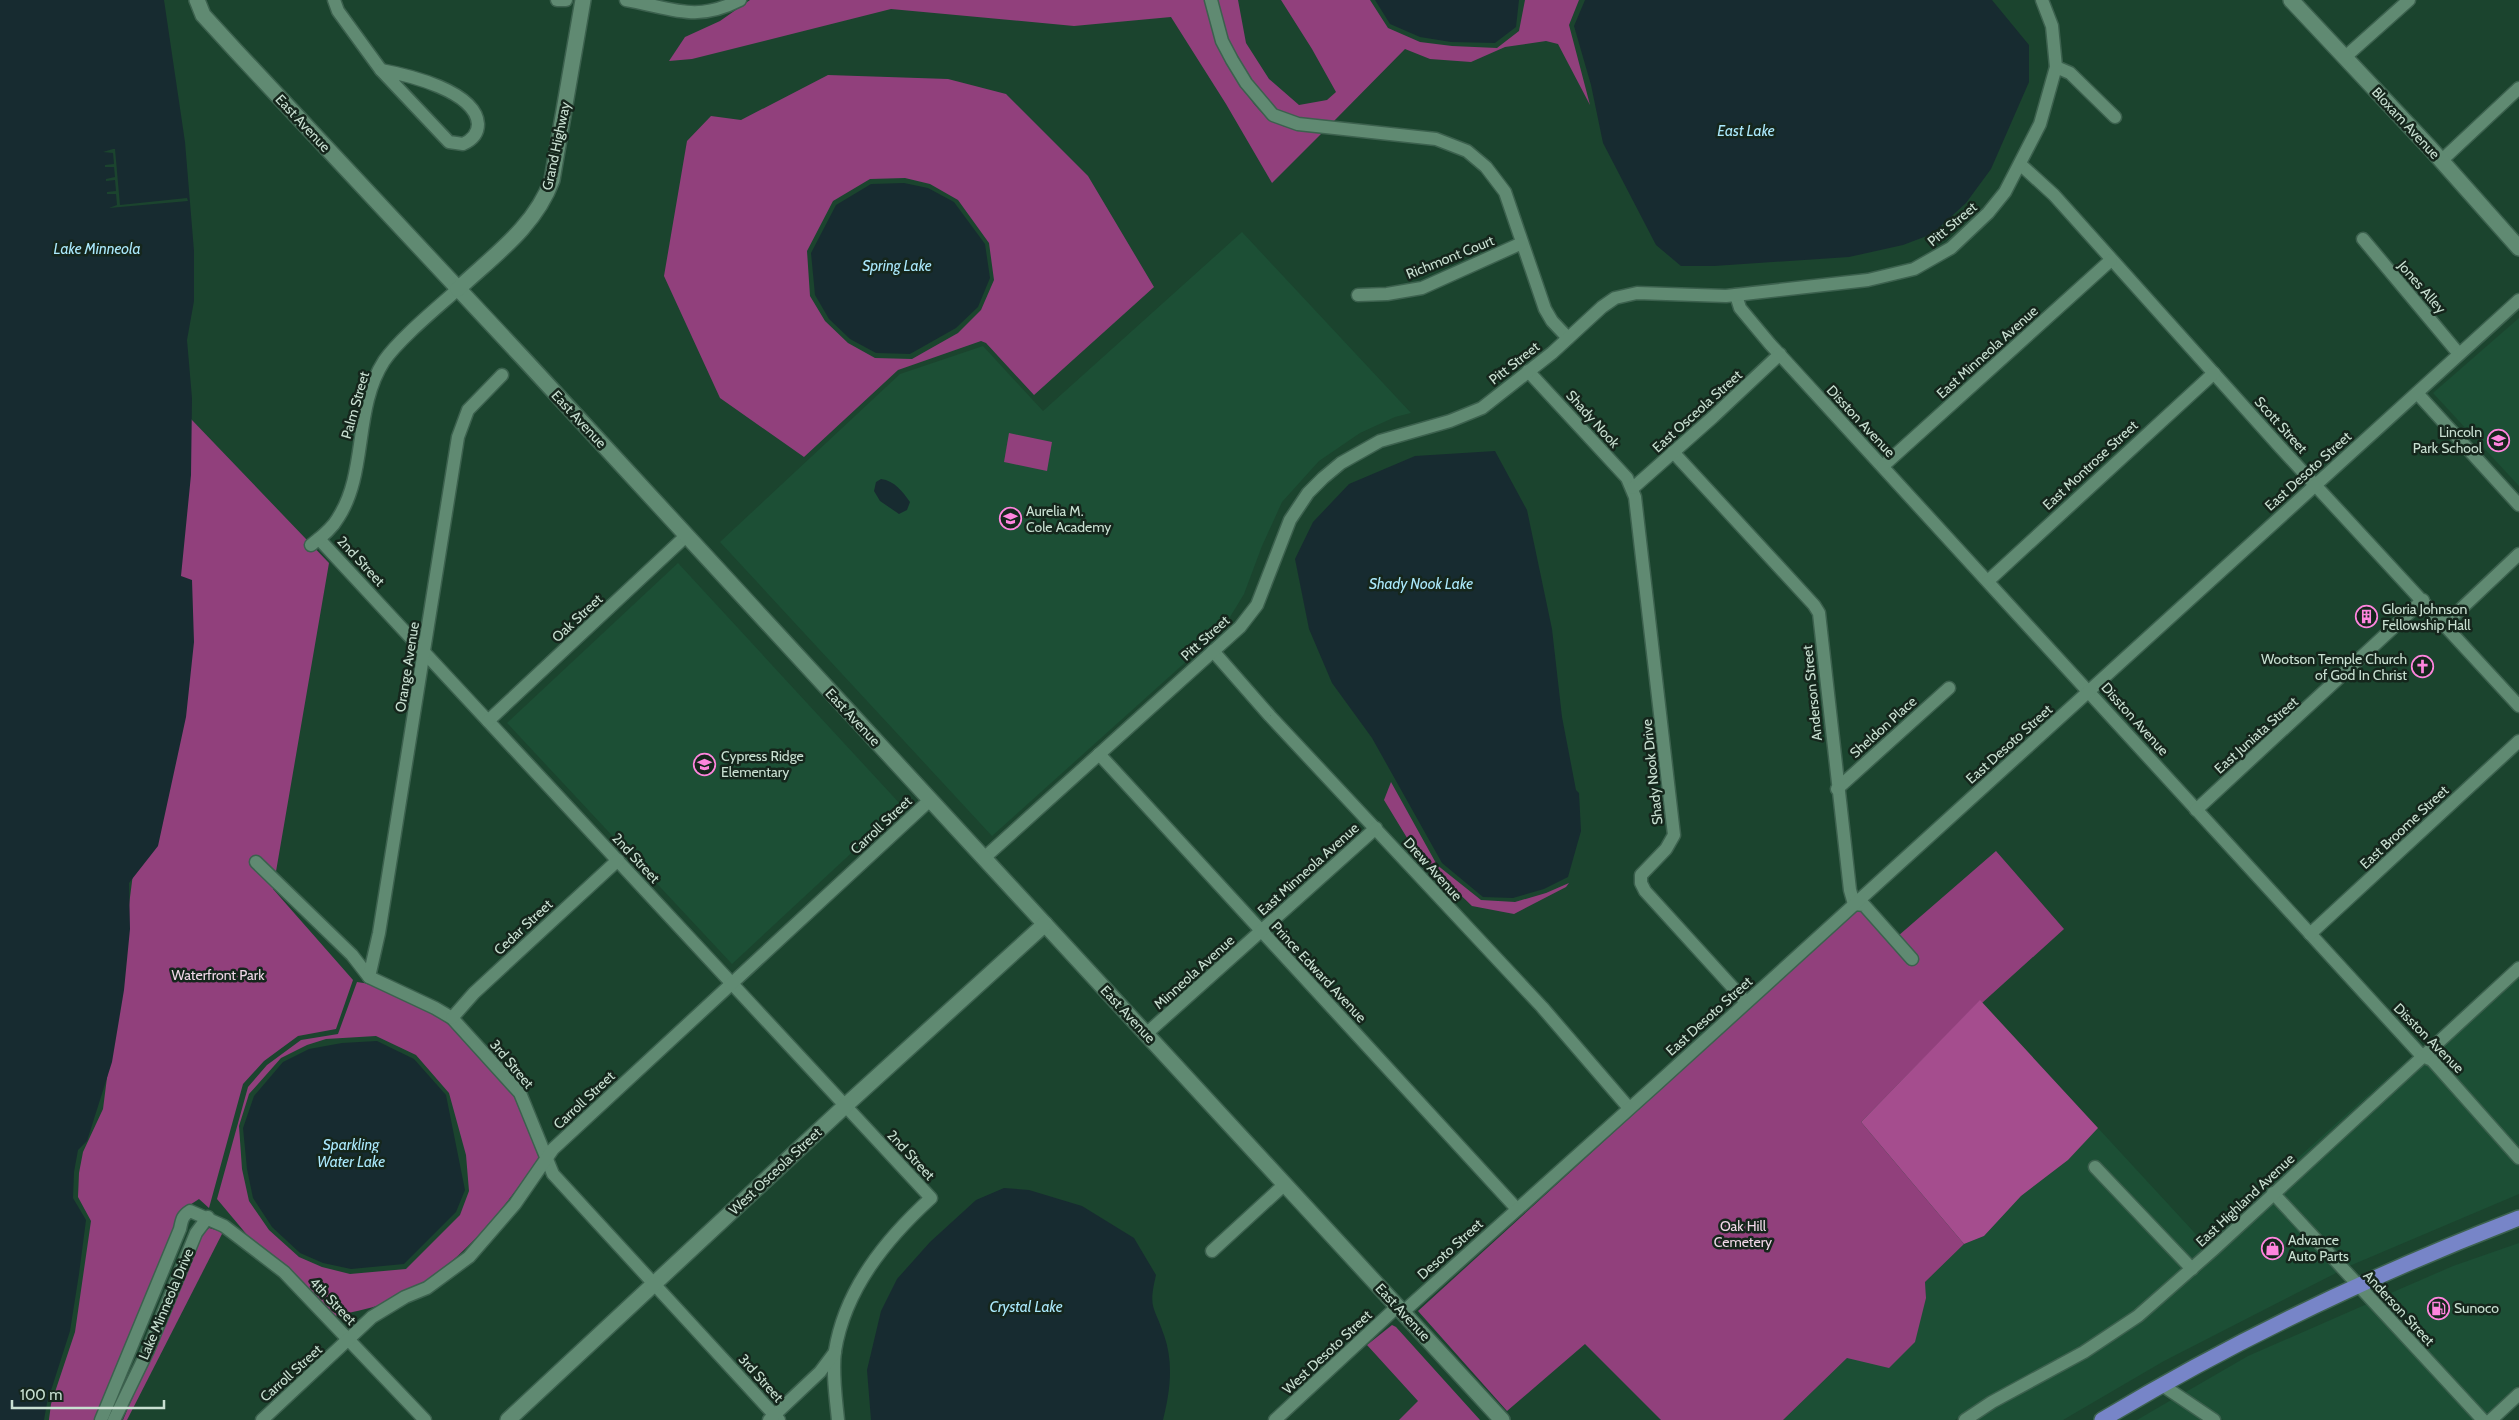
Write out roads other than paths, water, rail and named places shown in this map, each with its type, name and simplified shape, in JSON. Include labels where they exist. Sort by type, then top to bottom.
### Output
[{"type":"highway","points":[[2102,1420],[2257,1334],[2357,1285],[2519,1218]]},
{"type":"street","name":"East Avenue","points":[[197,0],[204,14],[1502,1420]]},
{"type":"street","points":[[334,0],[338,10],[382,70],[449,142],[463,144],[474,137],[477,131],[476,117],[466,102],[424,80],[382,70]]},
{"type":"street","points":[[557,0],[566,0]]},
{"type":"street","name":"Grand Highway","points":[[458,288],[524,229],[547,193],[552,180],[583,0]]},
{"type":"street","points":[[626,0],[690,13],[712,11],[740,0]]},
{"type":"street","points":[[1211,0],[1222,41],[1246,83],[1273,115],[1298,124],[1436,139],[1467,152],[1486,167],[1505,192],[1545,308],[1552,321],[1568,338]]},
{"type":"street","name":"Pitt Street","points":[[984,858],[1213,651],[1252,613],[1290,520],[1308,493],[1341,463],[1380,441],[1472,413],[1528,371],[1602,307],[1623,295],[1736,294],[1868,280],[1914,269],[1951,248],[1976,226],[2005,192],[2040,124],[2056,67],[2052,26],[2042,0]]},
{"type":"street","name":"Bloxam Avenue","points":[[2291,0],[2519,248]]},
{"type":"street","points":[[2344,58],[2409,0]]},
{"type":"street","points":[[2056,67],[2070,73],[2114,117]]},
{"type":"street","points":[[2441,161],[2519,88]]},
{"type":"street","name":"Scott Street","points":[[2020,164],[2054,195],[2315,485],[2519,706]]},
{"type":"street","name":"Jones Alley","points":[[2363,239],[2458,354]]},
{"type":"street","name":"Richmont Court","points":[[1358,295],[1387,294],[1422,288],[1522,243]]},
{"type":"street","name":"East Minneola Avenue","points":[[1883,466],[2111,260]]},
{"type":"street","name":"Palm Street","points":[[315,542],[332,527],[348,500],[352,488],[362,423],[375,382],[384,362],[458,288]]},
{"type":"street","name":"Disston Avenue","points":[[1736,294],[1740,308],[1780,354],[2422,1056],[2432,1060],[2519,1158]]},
{"type":"street","name":"East Desoto Street","points":[[1517,1209],[2090,692],[2519,300]]},
{"type":"street","name":"East Osceola Street","points":[[1632,488],[1780,354]]},
{"type":"street","name":"Shady Nook","points":[[1528,371],[1627,478],[1632,488]]},
{"type":"street","name":"East Montrose Street","points":[[1988,581],[2214,372]]},
{"type":"street","name":"Orange Avenue","points":[[369,977],[379,933],[458,437],[468,410],[502,375]]},
{"type":"street","points":[[2417,393],[2519,505]]},
{"type":"street","name":"Anderson Street","points":[[1673,452],[1814,605],[1819,613],[1837,789],[1850,890],[1854,904]]},
{"type":"street","name":"Shady Nook Drive","points":[[1632,488],[1674,835],[1666,849],[1641,875],[1641,884],[1656,904],[1746,1002]]},
{"type":"street","name":"Oak Street","points":[[488,721],[686,536]]},
{"type":"street","name":"2nd Street","points":[[315,542],[424,652],[931,1198],[894,1234],[863,1276],[847,1310],[835,1352]]},
{"type":"street","points":[[2445,624],[2519,554]]},
{"type":"street","name":"East Juniata Street","points":[[2196,810],[2423,600]]},
{"type":"street","name":"Drew Avenue","points":[[1213,651],[1270,716],[1542,1007],[1629,1108]]},
{"type":"street","name":"Sheldon Place","points":[[1837,789],[1948,688]]},
{"type":"street","name":"East Broome Street","points":[[2310,934],[2519,741]]},
{"type":"street","name":"Prince Edward Avenue","points":[[1098,754],[1517,1209]]},
{"type":"street","name":"Carroll Street","points":[[262,1420],[372,1317],[405,1297],[427,1288],[469,1257],[515,1204],[553,1149],[930,800]]},
{"type":"street","name":"East Minneola Avenue","points":[[1261,931],[1376,828]]},
{"type":"street","name":"Cedar Street","points":[[452,1018],[474,993],[618,860]]},
{"type":"street","name":"3rd Street","points":[[256,862],[352,955],[369,977],[452,1018],[520,1093],[553,1174],[654,1283],[774,1418]]},
{"type":"street","points":[[1854,904],[1864,905],[1912,959]]},
{"type":"street","name":"West Osceola Street","points":[[508,1420],[845,1106],[1045,924]]},
{"type":"street","name":"Minneola Avenue","points":[[1146,1034],[1261,931]]},
{"type":"street","name":"East Highland Avenue","points":[[1966,1420],[1992,1402],[2115,1332],[2138,1316],[2192,1269],[2519,968]]},
{"type":"street","points":[[2095,1166],[2192,1269]]},
{"type":"street","points":[[1212,1251],[1285,1184]]},
{"type":"street","name":"Anderson Street","points":[[2273,1193],[2483,1420]]},
{"type":"street","name":"Desoto Street","points":[[1401,1309],[1517,1209]]},
{"type":"street","points":[[101,1420],[180,1229],[184,1214],[190,1210],[208,1217]]},
{"type":"street","name":"4th Street","points":[[208,1217],[224,1226],[284,1272],[424,1420]]},
{"type":"street","name":"Lake Minneola Drive","points":[[114,1420],[148,1350],[196,1232],[208,1217]]},
{"type":"street","name":"West Desoto Street","points":[[1275,1420],[1401,1309]]},
{"type":"street","points":[[774,1418],[820,1372],[835,1352]]},
{"type":"street","points":[[835,1352],[838,1420]]},
{"type":"street","points":[[2162,1385],[2214,1420]]},
{"type":"street","points":[[2491,1420],[2519,1394]]},
{"type":"water","name":"Lake Minneola","points":[[0,0],[164,0],[185,142],[194,251],[194,301],[187,340],[192,398],[191,475],[181,576],[192,580],[194,642],[186,717],[158,846],[129,883],[130,929],[124,990],[112,1062],[87,1141],[78,1150],[74,1172],[73,1198],[86,1220],[70,1331],[47,1403],[44,1420],[0,1420]]},
{"type":"water","points":[[1375,0],[1519,0],[1516,27],[1495,43],[1451,42],[1420,37],[1390,24]]},
{"type":"water","name":"East Lake","points":[[1585,0],[1992,0],[2029,45],[2029,82],[1991,169],[1966,203],[1932,234],[1903,245],[1849,257],[1714,266],[1681,266],[1656,245],[1603,143],[1591,85],[1574,26]]},
{"type":"water","name":"Spring Lake","points":[[904,183],[928,188],[954,202],[985,244],[990,278],[978,307],[956,328],[910,354],[876,353],[850,339],[829,319],[815,295],[811,253],[836,205],[871,184]]},
{"type":"water","name":"Shady Nook Lake","points":[[1495,451],[1527,510],[1552,629],[1562,717],[1576,790],[1579,793],[1581,831],[1568,877],[1544,889],[1513,898],[1483,897],[1442,863],[1372,738],[1332,683],[1309,629],[1295,559],[1313,522],[1349,484],[1415,456]]},
{"type":"water","points":[[881,479],[894,484],[904,494],[910,502],[907,510],[899,514],[880,501],[874,491],[876,482]]},
{"type":"water","name":"Sparkling Water Lake","points":[[377,1041],[414,1059],[446,1095],[465,1190],[456,1212],[404,1264],[351,1269],[323,1263],[300,1253],[272,1227],[253,1198],[247,1169],[243,1128],[254,1096],[283,1062],[309,1049],[342,1043]]},
{"type":"water","name":"Crystal Lake","points":[[1004,1188],[1029,1190],[1082,1206],[1134,1238],[1156,1275],[1152,1301],[1169,1356],[1170,1378],[1163,1420],[871,1420],[867,1370],[881,1311],[897,1279],[930,1242],[976,1200]]},
{"type":"place","name":"Lincoln Park School","points":[[2498,440]]},
{"type":"place","name":"Aurelia M. Cole Academy","points":[[1010,519]]},
{"type":"place","name":"Gloria Johnson Fellowship Hall","points":[[2366,617]]},
{"type":"place","name":"Wootson Temple Church of God In Christ","points":[[2423,667]]},
{"type":"place","name":"Cypress Ridge Elementary","points":[[705,764]]},
{"type":"place","name":"Advance Auto Parts","points":[[2272,1248]]},
{"type":"place","name":"Sunoco","points":[[2438,1308]]},
{"type":"park label","name":"Waterfront Park","points":[[218,975]]},
{"type":"park label","name":"Oak Hill Cemetery","points":[[1743,1234]]}]
